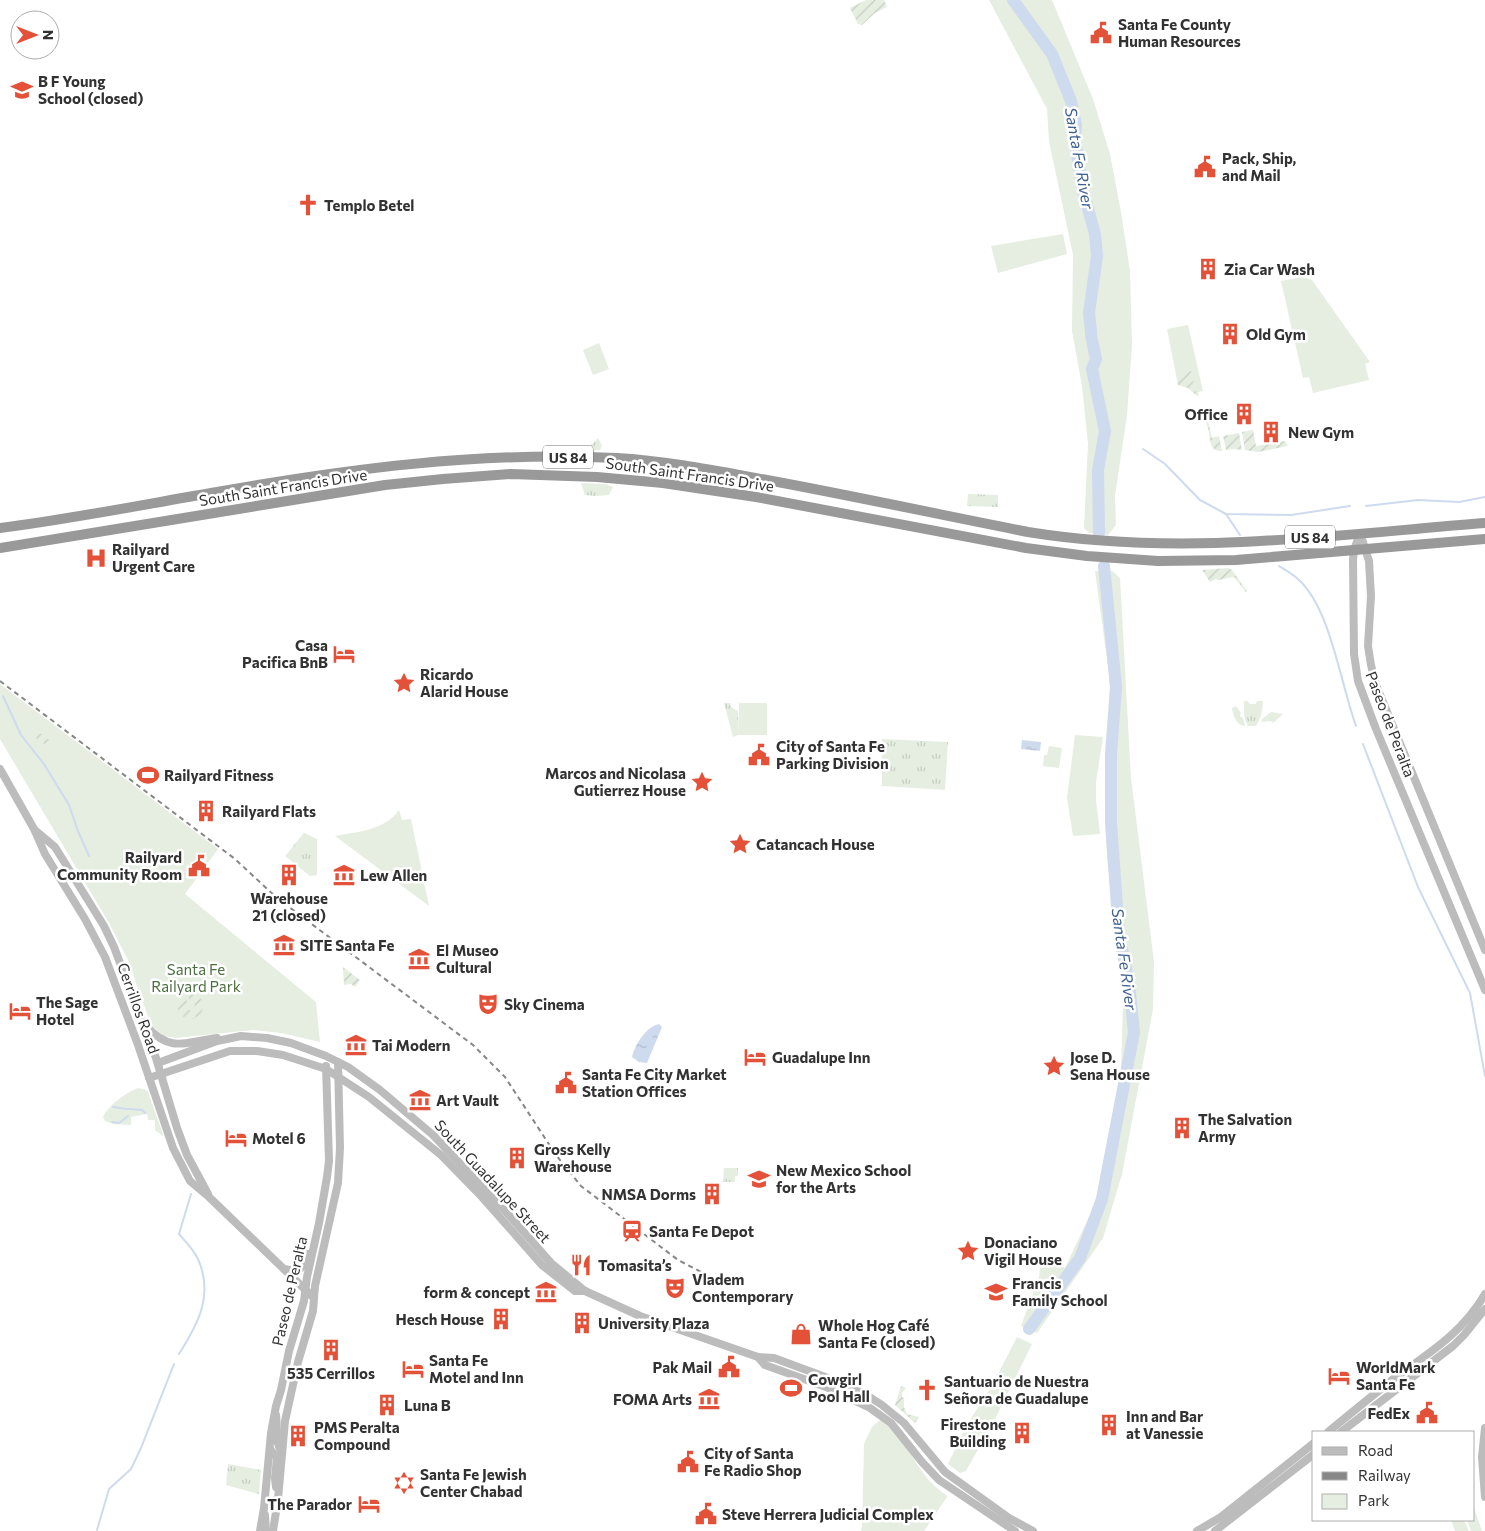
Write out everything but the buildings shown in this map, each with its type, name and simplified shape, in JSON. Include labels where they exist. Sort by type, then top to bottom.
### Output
[{"type":"highway","name":"South Saint Francis Drive","points":[[0,528],[214,492],[401,465],[462,460],[550,457],[620,458],[703,469],[866,499],[1028,532],[1086,540],[1135,543],[1235,543],[1360,533]]},
{"type":"highway","name":"South Saint Francis Drive","points":[[0,548],[385,485],[510,474],[598,477],[688,486],[1036,550],[1087,556],[1136,560],[1236,560],[1354,550]]},
{"type":"highway","name":"US 84","points":[[1360,533],[1485,523]]},
{"type":"highway","name":"US 84","points":[[1354,550],[1485,539]]},
{"type":"main road","name":"Paseo de Peralta","points":[[1360,533],[1368,555],[1370,578],[1368,646],[1373,675],[1390,722],[1485,950]]},
{"type":"main road","name":"Paseo de Peralta","points":[[1360,533],[1354,550],[1354,654],[1358,681],[1485,990]]},
{"type":"main road","name":"Cerrillos Road","points":[[0,769],[34,829],[45,854],[85,919],[105,957],[181,1166],[190,1181],[210,1197],[314,1298]]},
{"type":"main road","name":"Cerrillos Road","points":[[34,829],[55,847],[104,926],[124,970],[158,1062],[187,1155],[210,1197]]},
{"type":"main road","points":[[144,1025],[159,1039],[172,1044],[241,1036]]},
{"type":"main road","name":"South Guadalupe Street","points":[[158,1062],[217,1041],[241,1036],[266,1038],[291,1044],[326,1056],[348,1067],[380,1090],[433,1135],[551,1263],[585,1291],[640,1316],[758,1357],[774,1358],[859,1390],[882,1405],[904,1423],[946,1472],[1009,1518],[1033,1531]]},
{"type":"main road","name":"South Guadalupe Street","points":[[149,1078],[218,1054],[247,1050],[293,1058],[326,1069],[369,1097],[441,1155],[482,1197],[542,1265],[575,1291],[585,1291]]},
{"type":"main road","name":"Paseo de Peralta","points":[[260,1531],[276,1406],[289,1350],[304,1301],[329,1161],[326,1056]]},
{"type":"main road","name":"Paseo de Peralta","points":[[273,1531],[278,1499],[285,1421],[298,1362],[313,1311],[315,1286],[338,1184],[340,1148],[338,1062]]},
{"type":"main road","points":[[284,1269],[298,1270],[307,1260],[322,1204]]},
{"type":"main road","points":[[542,1265],[549,1266],[560,1277],[574,1281]]},
{"type":"main road","points":[[1329,1431],[1395,1378],[1442,1345],[1469,1317],[1485,1294]]},
{"type":"main road","points":[[1342,1431],[1453,1346],[1485,1309]]},
{"type":"main road","name":"South Guadalupe Street","points":[[758,1357],[765,1365],[835,1390],[870,1408],[891,1423],[939,1480],[1015,1531]]},
{"type":"main road","points":[[782,1370],[785,1368],[813,1377],[825,1377]]},
{"type":"main road","points":[[283,1378],[288,1390],[283,1410],[285,1421]]},
{"type":"main road","points":[[835,1390],[856,1394],[877,1407],[882,1405]]},
{"type":"main road","points":[[276,1406],[278,1427],[276,1443],[282,1453]]},
{"type":"main road","points":[[1485,1428],[1482,1457],[1485,1497]]},
{"type":"main road","points":[[1197,1531],[1221,1517],[1312,1445]]},
{"type":"main road","points":[[270,1449],[276,1458],[275,1478],[278,1499]]},
{"type":"main road","points":[[1215,1531],[1312,1456]]},
{"type":"main road","points":[[264,1508],[266,1531]]},
{"type":"green space","points":[[866,0],[884,0],[887,7],[875,13],[862,25],[858,24],[850,8]]},
{"type":"green space","points":[[989,0],[1052,0],[1093,99],[1110,154],[1130,271],[1132,345],[1127,415],[1115,496],[1116,525],[1108,535],[1089,533],[1084,528],[1088,444],[1082,386],[1072,331],[1073,255],[1049,141],[1047,109]]},
{"type":"green space","points":[[1063,234],[1067,254],[998,273],[991,246]]},
{"type":"green space","points":[[1303,277],[1312,280],[1370,362],[1365,364],[1369,380],[1313,393],[1309,377],[1303,378],[1281,281]]},
{"type":"green space","points":[[1188,325],[1203,391],[1198,392],[1199,395],[1197,396],[1191,372],[1176,375],[1167,329]]},
{"type":"green space","points":[[599,343],[609,369],[593,375],[583,350]]},
{"type":"green space","points":[[1191,371],[1197,396],[1188,388],[1178,385],[1176,375]]},
{"type":"green space","points":[[1206,412],[1212,438],[1219,436],[1222,451],[1217,450],[1211,445],[1208,427],[1200,413]]},
{"type":"green space","points":[[1253,430],[1256,446],[1285,441],[1288,446],[1258,452],[1245,450],[1242,432]]},
{"type":"green space","points":[[1239,433],[1242,450],[1226,450],[1223,436]]},
{"type":"green space","points":[[598,438],[602,446],[600,450],[587,451],[589,447]]},
{"type":"green space","points":[[581,483],[605,484],[613,487],[609,495],[585,495]]},
{"type":"green space","points":[[968,494],[998,495],[998,507],[967,506]]},
{"type":"green space","points":[[1228,568],[1232,570],[1246,592],[1234,577],[1216,579],[1210,582],[1202,570]]},
{"type":"green space","points":[[1095,571],[1112,571],[1120,578],[1131,778],[1154,962],[1153,1009],[1122,1174],[1103,1238],[1037,1333],[1021,1326],[1039,1277],[1041,1259],[1065,1268],[1095,1204],[1121,1073],[1123,999],[1107,856],[1105,809],[1113,704]]},
{"type":"green space","name":"Santa Fe Railyard Park","points":[[0,684],[218,849],[185,894],[316,1002],[320,1042],[281,1033],[253,1030],[176,1038],[164,1036],[151,1025],[128,960],[109,923],[0,739]]},
{"type":"green space","points":[[1244,701],[1256,704],[1257,701],[1263,701],[1261,716],[1256,726],[1248,726],[1246,723]]},
{"type":"green space","points":[[724,703],[730,703],[731,707],[738,711],[738,735],[733,737]]},
{"type":"green space","points":[[739,703],[767,703],[767,735],[738,735]]},
{"type":"green space","points":[[1236,706],[1241,713],[1240,716],[1243,718],[1245,726],[1242,726],[1234,717],[1232,708]]},
{"type":"green space","points":[[1271,712],[1283,714],[1273,723],[1271,721],[1262,722],[1262,719]]},
{"type":"green space","points":[[36,730],[51,741],[47,746],[32,735]]},
{"type":"green space","points":[[1075,735],[1103,737],[1096,782],[1100,834],[1073,836],[1067,798]]},
{"type":"green space","points":[[882,739],[948,742],[945,790],[882,786]]},
{"type":"green space","points":[[1049,746],[1062,748],[1059,768],[1043,766],[1044,755],[1047,755]]},
{"type":"green space","points":[[399,810],[402,820],[411,819],[429,906],[335,836],[379,826],[393,817]]},
{"type":"green space","points":[[304,833],[317,839],[317,875],[310,876],[285,856]]},
{"type":"green space","points":[[343,967],[360,980],[355,987],[351,984],[344,985]]},
{"type":"green space","points":[[187,993],[198,995],[204,1004],[201,1014],[196,1018],[193,1010],[195,1005],[190,1001]]},
{"type":"green space","points":[[185,994],[186,1008],[191,1011],[194,1019],[186,1018],[179,1012],[178,1001]]},
{"type":"green space","points":[[138,1088],[148,1092],[163,1136],[155,1130],[155,1120],[148,1120],[147,1114],[131,1117],[131,1125],[113,1124],[105,1121],[103,1117],[113,1104]]},
{"type":"green space","points":[[724,1168],[738,1168],[738,1176],[735,1176],[735,1182],[723,1182]]},
{"type":"green space","points":[[1017,1337],[1032,1344],[996,1417],[966,1471],[960,1473],[948,1464],[965,1428],[994,1382]]},
{"type":"green space","points":[[901,1386],[906,1388],[902,1393],[902,1397],[904,1398],[904,1407],[907,1414],[919,1417],[915,1423],[895,1405]]},
{"type":"green space","points":[[880,1420],[892,1427],[924,1474],[947,1497],[924,1531],[861,1531],[864,1444],[872,1427]]},
{"type":"green space","points":[[228,1464],[261,1470],[259,1494],[226,1485]]},
{"type":"green space","points":[[1475,1511],[1482,1531],[1471,1531],[1467,1521],[1475,1521]]},
{"type":"green space","points":[[1451,1521],[1464,1521],[1469,1531],[1455,1531]]},
{"type":"water","points":[[1022,740],[1041,742],[1040,751],[1021,749]]},
{"type":"water","points":[[659,1024],[662,1027],[647,1063],[639,1062],[632,1057],[636,1047],[646,1032]]},
{"type":"waterway","name":"Santa Fe River","points":[[1013,0],[1052,54],[1071,101],[1076,125],[1075,140],[1082,187],[1095,234],[1097,256],[1089,313],[1091,331]]},
{"type":"waterway","points":[[1124,18],[1127,28]]},
{"type":"waterway","name":"Santa Fe River","points":[[1091,335],[1096,359],[1092,369],[1105,431],[1098,470],[1099,533]]},
{"type":"waterway","points":[[1143,449],[1165,464],[1200,500],[1226,514],[1291,515],[1350,506]]},
{"type":"waterway","points":[[1366,506],[1418,500],[1459,502],[1485,497]]},
{"type":"waterway","points":[[1226,514],[1240,535]]},
{"type":"waterway","name":"Santa Fe River","points":[[1029,1329],[1080,1258],[1102,1199],[1134,1032],[1129,983],[1119,934],[1111,823],[1111,754],[1116,687],[1104,566]]},
{"type":"waterway","points":[[1279,566],[1294,575],[1301,582],[1320,611],[1328,630],[1356,726]]},
{"type":"waterway","points":[[3,696],[21,735],[44,764],[69,805],[89,856]]},
{"type":"waterway","points":[[1363,744],[1418,887],[1470,993],[1485,1076]]},
{"type":"waterway","points":[[113,1107],[127,1109]]},
{"type":"waterway","points":[[129,1109],[142,1110],[145,1113]]},
{"type":"waterway","points":[[112,1122],[119,1123],[128,1116]]},
{"type":"waterway","points":[[179,1354],[198,1320],[204,1297],[203,1272],[198,1259],[179,1234],[191,1194]]},
{"type":"waterway","points":[[97,1530],[109,1489],[131,1469],[174,1364]]},
{"type":"railway","points":[[0,681],[235,859],[277,898],[473,1045],[505,1077],[556,1155],[581,1186],[678,1260],[705,1274]]},
{"type":"place","name":"Santa Fe County Human Resources","points":[[1101,33]]},
{"type":"place","name":"B F Young School (closed)","points":[[22,90]]},
{"type":"place","name":"Pack, Ship, and Mail","points":[[1205,167]]},
{"type":"place","name":"Templo Betel","points":[[308,205]]},
{"type":"place","name":"Zia Car Wash","points":[[1208,269]]},
{"type":"place","name":"Old Gym","points":[[1230,334]]},
{"type":"place","name":"Office","points":[[1244,414]]},
{"type":"place","name":"New Gym","points":[[1271,432]]},
{"type":"place","name":"Railyard Urgent Care","points":[[96,558]]},
{"type":"place","name":"Casa Pacifica BnB","points":[[344,654]]},
{"type":"place","name":"Ricardo Alarid House","points":[[404,683]]},
{"type":"place","name":"City of Santa Fe Parking Division","points":[[759,755]]},
{"type":"place","name":"Railyard Fitness","points":[[148,775]]},
{"type":"place","name":"Marcos and Nicolasa Gutierrez House","points":[[702,782]]},
{"type":"place","name":"Railyard Flats","points":[[206,811]]},
{"type":"place","name":"Catancach House","points":[[740,844]]},
{"type":"place","name":"Railyard Community Room","points":[[199,866]]},
{"type":"place","name":"Warehouse 21 (closed)","points":[[289,875]]},
{"type":"place","name":"Lew Allen","points":[[344,875]]},
{"type":"place","name":"SITE Santa Fe","points":[[284,945]]},
{"type":"place","name":"El Museo Cultural","points":[[419,959]]},
{"type":"place","name":"Sky Cinema","points":[[488,1004]]},
{"type":"place","name":"The Sage Hotel","points":[[20,1011]]},
{"type":"place","name":"Tai Modern","points":[[356,1045]]},
{"type":"place","name":"Guadalupe Inn","points":[[755,1057]]},
{"type":"place","name":"Jose D. Sena House","points":[[1054,1066]]},
{"type":"place","name":"Santa Fe City Market Station Offices","points":[[566,1083]]},
{"type":"place","name":"Art Vault","points":[[420,1100]]},
{"type":"place","name":"The Salvation Army","points":[[1182,1128]]},
{"type":"place","name":"Motel 6","points":[[236,1138]]},
{"type":"place","name":"Gross Kelly Warehouse","points":[[517,1158]]},
{"type":"place","name":"New Mexico School for the Arts","points":[[759,1179]]},
{"type":"place","name":"NMSA Dorms","points":[[712,1194]]},
{"type":"place","name":"Santa Fe Depot","points":[[632,1231]]},
{"type":"place","name":"Donaciano Vigil House","points":[[968,1251]]},
{"type":"place","name":"Tomasita’s","points":[[581,1265]]},
{"type":"place","name":"Vladem Contemporary","points":[[675,1288]]},
{"type":"place","name":"form & concept","points":[[546,1292]]},
{"type":"place","name":"Francis Family School","points":[[996,1292]]},
{"type":"place","name":"Hesch House","points":[[501,1319]]},
{"type":"place","name":"University Plaza","points":[[582,1323]]},
{"type":"place","name":"Whole Hog Café Santa Fe (closed)","points":[[801,1334]]},
{"type":"place","name":"535 Cerrillos","points":[[331,1350]]},
{"type":"place","name":"Pak Mail","points":[[729,1367]]},
{"type":"place","name":"Santa Fe Motel and Inn","points":[[413,1369]]},
{"type":"place","name":"WorldMark Santa Fe","points":[[1339,1376]]},
{"type":"place","name":"Cowgirl Pool Hall","points":[[791,1388]]},
{"type":"place","name":"Santuario de Nuestra Señora de Guadalupe","points":[[927,1390]]},
{"type":"place","name":"FOMA Arts","points":[[709,1399]]},
{"type":"place","name":"Luna B","points":[[387,1405]]},
{"type":"place","name":"FedEx","points":[[1427,1413]]},
{"type":"place","name":"Inn and Bar at Vanessie","points":[[1109,1425]]},
{"type":"place","name":"Firestone Building","points":[[1022,1433]]},
{"type":"place","name":"PMS Peralta Compound","points":[[298,1436]]},
{"type":"place","name":"City of Santa Fe Radio Shop","points":[[688,1462]]},
{"type":"place","name":"Santa Fe Jewish Center Chabad","points":[[404,1483]]},
{"type":"place","name":"The Parador","points":[[369,1504]]},
{"type":"place","name":"Steve Herrera Judicial Complex","points":[[706,1514]]}]
